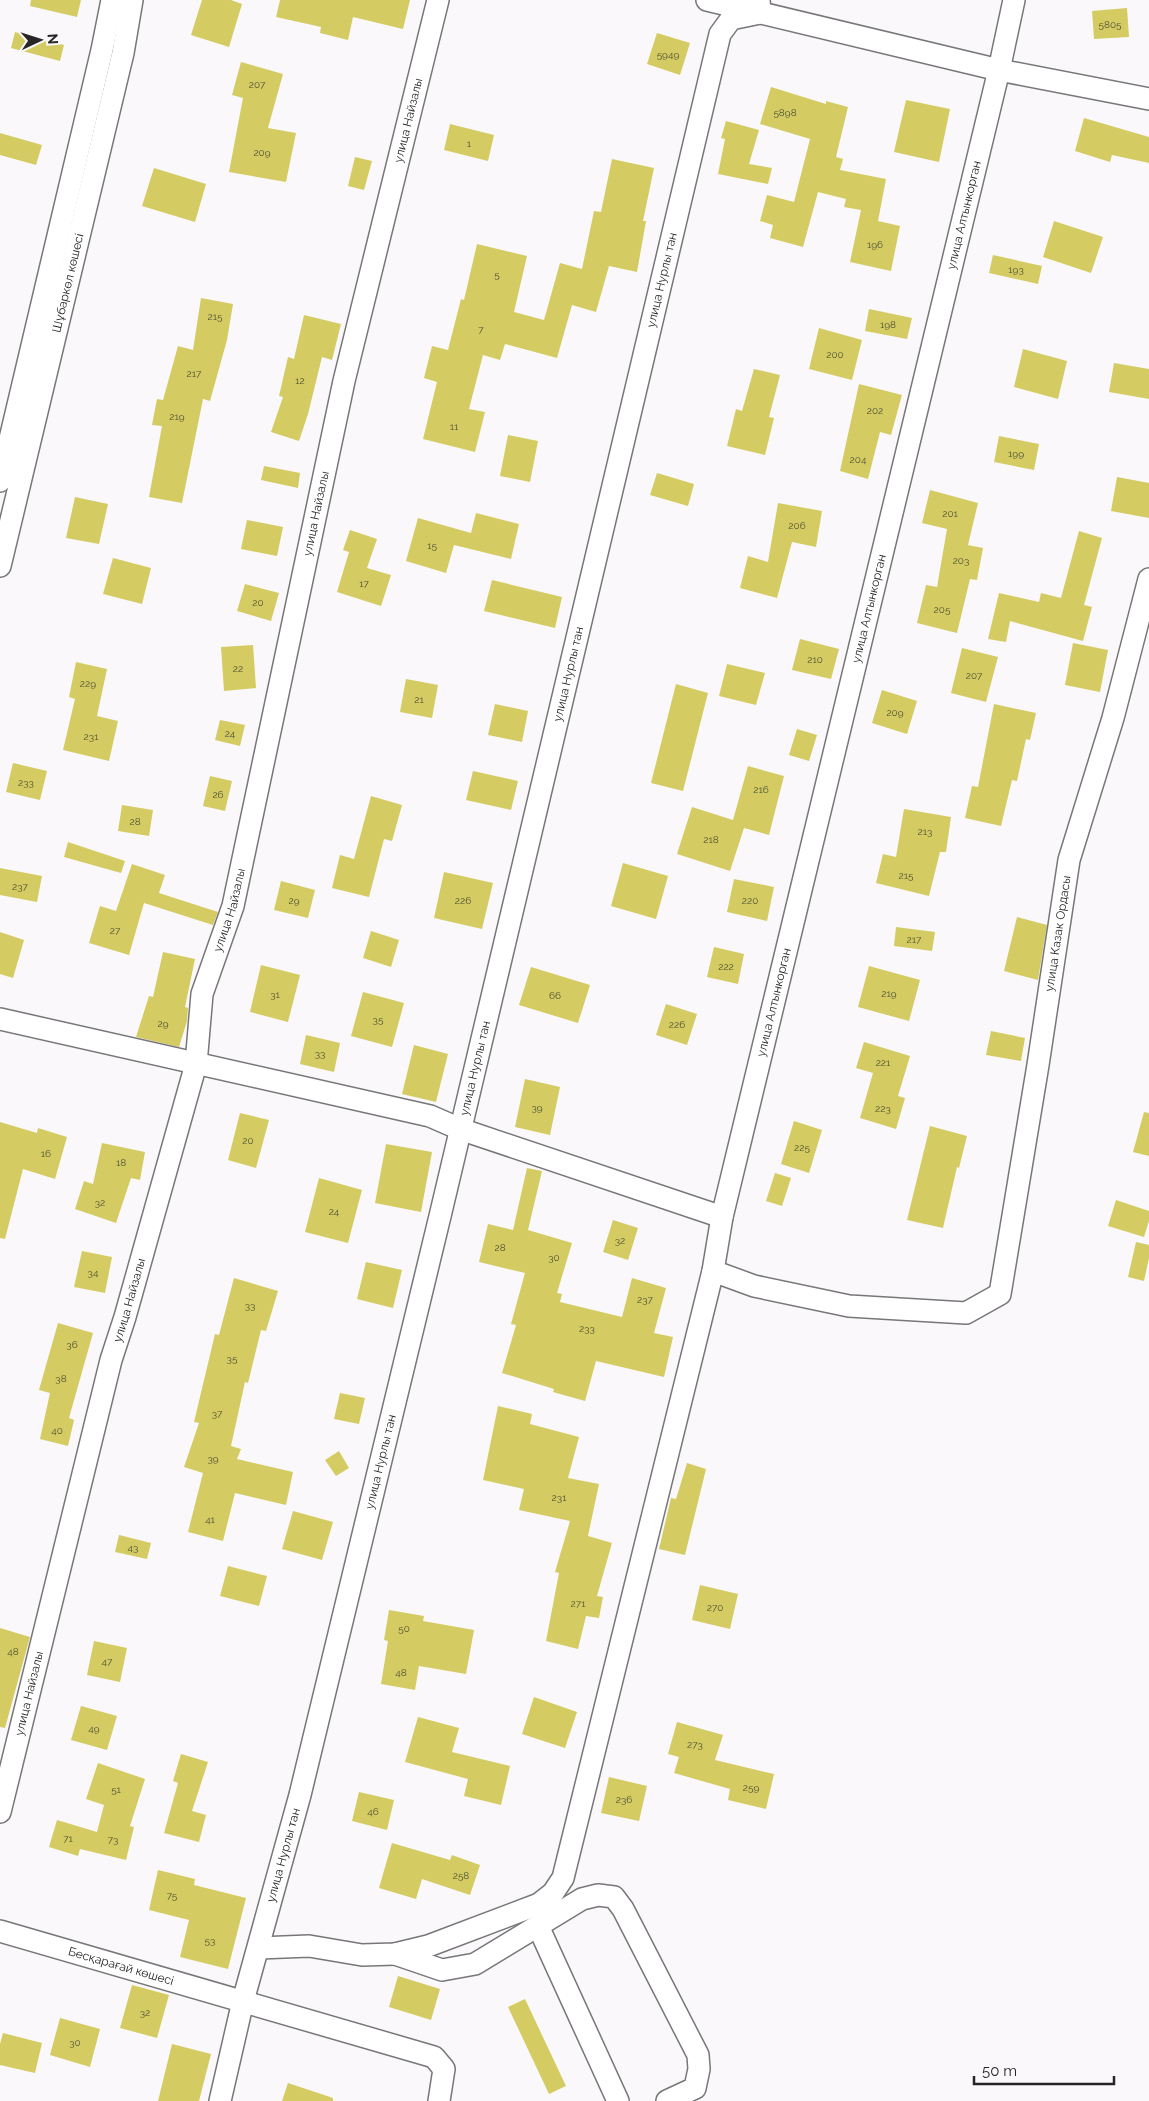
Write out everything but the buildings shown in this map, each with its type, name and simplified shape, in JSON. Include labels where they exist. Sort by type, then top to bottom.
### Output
[{"type":"street","name":"Шұбаркөл көшесі","points":[[0,480],[102,50],[112,0]]},
{"type":"street","name":"Шұбаркөл көшесі","points":[[0,566],[121,63],[132,0]]},
{"type":"street","name":"улица Найзалы","points":[[0,1812],[111,1360],[125,1317],[196,1064],[202,994],[233,906],[344,381],[438,0]]},
{"type":"street","points":[[707,0],[759,6],[999,70],[1149,99]]},
{"type":"street","name":"улица Алтынкорган","points":[[394,1954],[428,1946],[538,1904],[553,1893],[562,1878],[713,1271],[722,1217],[999,70],[1014,0]]},
{"type":"street","name":"улица Нурлы тан","points":[[220,2101],[243,2001],[300,1795],[720,34],[731,20],[759,6]]},
{"type":"street","name":"улица Казак Ордасы","points":[[713,1271],[754,1286],[849,1306],[966,1313],[1000,1294],[1038,1066],[1069,860],[1113,718],[1149,579]]},
{"type":"street","points":[[0,1018],[430,1116],[460,1129],[722,1217]]},
{"type":"street","points":[[259,1948],[309,1946],[362,1954],[394,1954],[442,1970],[475,1964],[582,1899],[598,1895],[614,1897],[623,1909],[698,2055],[700,2069],[695,2088],[667,2101]]},
{"type":"street","points":[[538,1926],[618,2101]]},
{"type":"street","name":"Бесқарағай көшесі","points":[[0,1931],[434,2057],[444,2068],[439,2101]]}]
